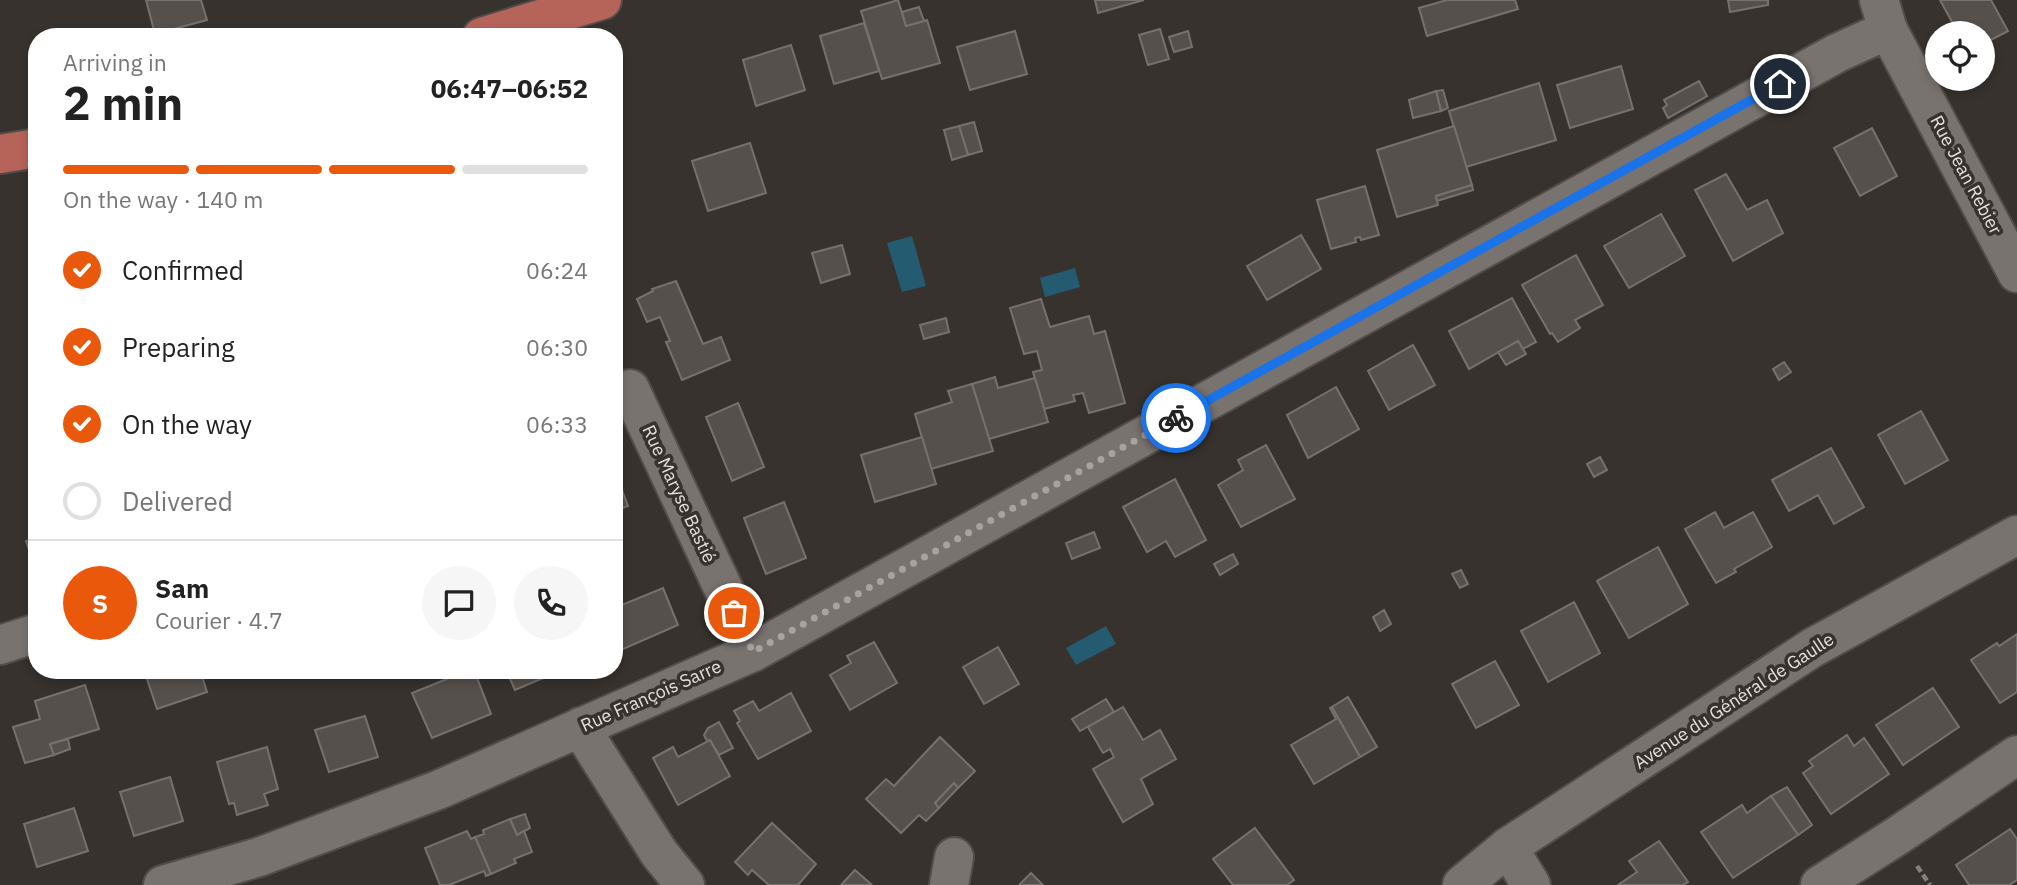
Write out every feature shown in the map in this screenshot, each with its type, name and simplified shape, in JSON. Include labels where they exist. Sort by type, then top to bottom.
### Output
[{"type":"main road","points":[[511,28],[602,0]]},
{"type":"main road","points":[[0,154],[28,149]]},
{"type":"street","name":"Rue Jean Rebier","points":[[1883,15],[2017,273]]},
{"type":"street","name":"Rue François Sarre","points":[[163,885],[259,857],[438,790],[753,652],[1815,65],[1883,15]]},
{"type":"street","name":"Rue Maryse Bastié","points":[[623,392],[630,389],[753,652]]},
{"type":"street","name":"Avenue du Général de Gaulle","points":[[1462,885],[1508,847],[1812,648],[2017,535]]},
{"type":"street","points":[[0,645],[28,636]]},
{"type":"street","points":[[580,727],[659,853],[685,885]]},
{"type":"street","points":[[1820,885],[2017,755]]},
{"type":"street","points":[[1508,847],[1531,885]]},
{"type":"water","points":[[912,236],[926,286],[902,292],[887,243]]},
{"type":"water","points":[[1075,268],[1080,287],[1045,297],[1040,278]]},
{"type":"water","points":[[1106,626],[1116,644],[1076,665],[1066,648]]},
{"type":"building","points":[[146,0],[201,0],[207,20],[177,28],[153,28]]},
{"type":"building","points":[[898,0],[906,26],[927,20],[940,63],[882,79],[861,11]]},
{"type":"building","points":[[1095,0],[1144,0],[1098,13]]},
{"type":"building","points":[[1447,0],[1515,0],[1518,9],[1427,36],[1419,8]]},
{"type":"building","points":[[1728,0],[1768,0],[1768,5],[1730,12]]},
{"type":"building","points":[[1940,0],[1991,0],[2008,31],[1995,38],[1995,21],[1951,21]]},
{"type":"building","points":[[919,7],[924,21],[906,26],[902,12]]},
{"type":"building","points":[[864,23],[879,71],[834,84],[820,36]]},
{"type":"building","points":[[1160,29],[1169,59],[1148,65],[1139,35]]},
{"type":"building","points":[[1015,31],[1027,74],[970,90],[957,47]]},
{"type":"building","points":[[1188,31],[1192,47],[1174,52],[1169,37]]},
{"type":"building","points":[[791,45],[805,90],[756,106],[743,60]]},
{"type":"building","points":[[1621,66],[1633,109],[1570,128],[1557,85]]},
{"type":"building","points":[[1699,81],[1707,96],[1668,118],[1663,108],[1667,105],[1664,100]]},
{"type":"building","points":[[1539,83],[1556,140],[1466,167],[1449,111]]},
{"type":"building","points":[[1443,90],[1448,108],[1441,111],[1436,91]]},
{"type":"building","points":[[1436,91],[1441,111],[1413,118],[1409,100]]},
{"type":"building","points":[[974,122],[982,151],[968,155],[959,126]]},
{"type":"building","points":[[959,126],[968,155],[952,160],[944,130]]},
{"type":"building","points":[[1454,126],[1472,185],[1436,196],[1438,205],[1397,217],[1377,150]]},
{"type":"building","points":[[1872,128],[1897,176],[1860,196],[1834,148]]},
{"type":"building","points":[[750,143],[766,193],[708,211],[692,161]]},
{"type":"building","points":[[1726,174],[1747,210],[1767,200],[1783,233],[1733,261],[1695,190]]},
{"type":"building","points":[[1472,185],[1473,190],[1437,201],[1436,196]]},
{"type":"building","points":[[1365,186],[1379,235],[1361,240],[1360,237],[1355,238],[1356,242],[1331,249],[1317,200]]},
{"type":"building","points":[[1661,214],[1685,256],[1629,288],[1604,246]]},
{"type":"building","points":[[1301,235],[1321,269],[1267,300],[1247,266]]},
{"type":"building","points":[[842,245],[850,274],[821,283],[812,253]]},
{"type":"building","points":[[1576,255],[1603,305],[1575,320],[1580,328],[1558,342],[1552,333],[1550,334],[1522,285]]},
{"type":"building","points":[[676,281],[703,344],[721,337],[730,360],[682,380],[666,342],[670,341],[660,317],[647,322],[637,299],[653,291],[652,289]]},
{"type":"building","points":[[1512,298],[1536,342],[1523,349],[1518,341],[1469,369],[1449,331]]},
{"type":"building","points":[[1041,299],[1050,327],[1089,316],[1094,334],[1105,331],[1125,403],[1089,413],[1083,393],[1073,395],[1075,401],[1044,409],[1033,372],[1042,370],[1037,351],[1024,354],[1010,308]]},
{"type":"building","points":[[946,318],[949,332],[924,339],[920,325]]},
{"type":"building","points":[[1518,341],[1526,354],[1506,365],[1498,352]]},
{"type":"building","points":[[1413,345],[1435,385],[1389,410],[1368,371]]},
{"type":"building","points":[[1784,362],[1791,372],[1779,380],[1773,369]]},
{"type":"building","points":[[995,377],[998,388],[1035,378],[1048,422],[989,439],[972,384]]},
{"type":"building","points":[[972,384],[993,451],[931,469],[915,414],[952,402],[948,391]]},
{"type":"building","points":[[1336,387],[1359,429],[1308,458],[1287,415]]},
{"type":"building","points":[[738,403],[764,467],[732,481],[706,417]]},
{"type":"building","points":[[1921,411],[1948,460],[1905,484],[1878,435]]},
{"type":"building","points":[[922,437],[936,484],[875,502],[861,455]]},
{"type":"building","points":[[1266,445],[1295,499],[1241,527],[1218,485],[1243,470],[1238,460]]},
{"type":"building","points":[[1831,448],[1864,507],[1834,524],[1818,495],[1789,511],[1772,480]]},
{"type":"building","points":[[1600,457],[1607,470],[1594,477],[1587,464]]},
{"type":"building","points":[[1175,479],[1206,540],[1175,557],[1166,541],[1147,552],[1123,507]]},
{"type":"building","points":[[623,493],[628,506],[623,508]]},
{"type":"building","points":[[784,502],[806,558],[766,574],[744,518]]},
{"type":"building","points":[[1715,512],[1724,528],[1753,512],[1772,547],[1716,583],[1685,529]]},
{"type":"building","points":[[1094,532],[1100,548],[1072,559],[1066,543]]},
{"type":"building","points":[[1658,547],[1688,604],[1629,638],[1597,581]]},
{"type":"building","points":[[1233,554],[1238,564],[1220,575],[1214,564]]},
{"type":"building","points":[[1461,570],[1468,584],[1460,588],[1452,574]]},
{"type":"building","points":[[663,588],[678,625],[623,649],[623,605]]},
{"type":"building","points":[[1574,602],[1600,653],[1548,682],[1521,631]]},
{"type":"building","points":[[1384,610],[1391,624],[1380,631],[1373,617]]},
{"type":"building","points":[[2017,634],[2017,692],[2000,703],[1971,660]]},
{"type":"building","points":[[874,642],[897,683],[850,710],[830,675],[851,663],[847,656]]},
{"type":"building","points":[[998,647],[1019,684],[984,704],[963,667]]},
{"type":"building","points":[[1495,661],[1519,705],[1476,728],[1452,684]]},
{"type":"building","points":[[147,679],[203,679],[207,692],[157,709]]},
{"type":"building","points":[[447,679],[477,679],[491,714],[432,738],[412,693]]},
{"type":"building","points":[[510,679],[541,679],[515,690]]},
{"type":"building","points":[[85,685],[99,729],[50,744],[54,755],[25,763],[13,727],[40,719],[35,701]]},
{"type":"building","points":[[1933,688],[1959,727],[1903,765],[1876,725]]},
{"type":"building","points":[[791,693],[811,731],[758,759],[737,723],[740,721],[734,711],[753,701],[759,711]]},
{"type":"building","points":[[1348,697],[1377,747],[1360,757],[1332,707]]},
{"type":"building","points":[[1106,699],[1114,712],[1080,731],[1072,719]]},
{"type":"building","points":[[1123,707],[1143,740],[1160,730],[1176,759],[1141,779],[1153,804],[1123,822],[1093,769],[1114,757],[1110,749],[1103,753],[1088,727]]},
{"type":"building","points":[[1332,707],[1360,757],[1314,784],[1291,745],[1336,719],[1330,708]]},
{"type":"building","points":[[365,716],[378,757],[329,772],[315,730]]},
{"type":"building","points":[[719,722],[733,748],[719,755],[704,735],[708,728]]},
{"type":"building","points":[[1847,735],[1854,746],[1864,738],[1889,774],[1831,814],[1803,773],[1813,766],[1809,761]]},
{"type":"building","points":[[940,737],[975,771],[958,788],[954,783],[935,803],[939,808],[926,821],[919,815],[901,833],[866,799],[886,779],[894,786]]},
{"type":"building","points":[[68,739],[70,749],[54,755],[50,744]]},
{"type":"building","points":[[710,740],[730,776],[678,805],[653,758],[673,747],[678,757]]},
{"type":"building","points":[[267,747],[278,789],[264,794],[268,805],[237,815],[234,803],[229,804],[217,762]]},
{"type":"building","points":[[170,777],[183,821],[134,836],[120,792]]},
{"type":"building","points":[[954,783],[958,788],[939,808],[935,803]]},
{"type":"building","points":[[1787,787],[1812,825],[1798,835],[1771,796]]},
{"type":"building","points":[[1771,796],[1798,835],[1733,878],[1701,832],[1742,805],[1747,813]]},
{"type":"building","points":[[74,808],[88,851],[37,867],[24,824]]},
{"type":"building","points":[[525,814],[530,828],[517,835],[510,819]]},
{"type":"building","points":[[510,819],[517,835],[524,831],[532,852],[514,859],[516,863],[491,874],[475,837],[484,834],[483,830]]},
{"type":"building","points":[[772,823],[816,864],[798,885],[769,885],[752,870],[748,875],[735,862]]},
{"type":"building","points":[[1255,828],[1294,880],[1287,885],[1233,885],[1213,859]]},
{"type":"building","points":[[2010,829],[2017,839],[2017,880],[2009,885],[1969,885],[1956,865]]},
{"type":"building","points":[[467,831],[471,839],[475,837],[491,874],[486,876],[484,871],[449,885],[440,885],[425,848]]},
{"type":"building","points":[[1659,841],[1688,882],[1683,885],[1618,885],[1637,872],[1629,861]]},
{"type":"building","points":[[855,870],[872,885],[841,885]]},
{"type":"building","points":[[1031,873],[1043,885],[1019,885]]},
{"type":"way so far","points":[[734,613],[753,652],[1176,418]]},
{"type":"route","points":[[1176,418],[1780,84]]}]
